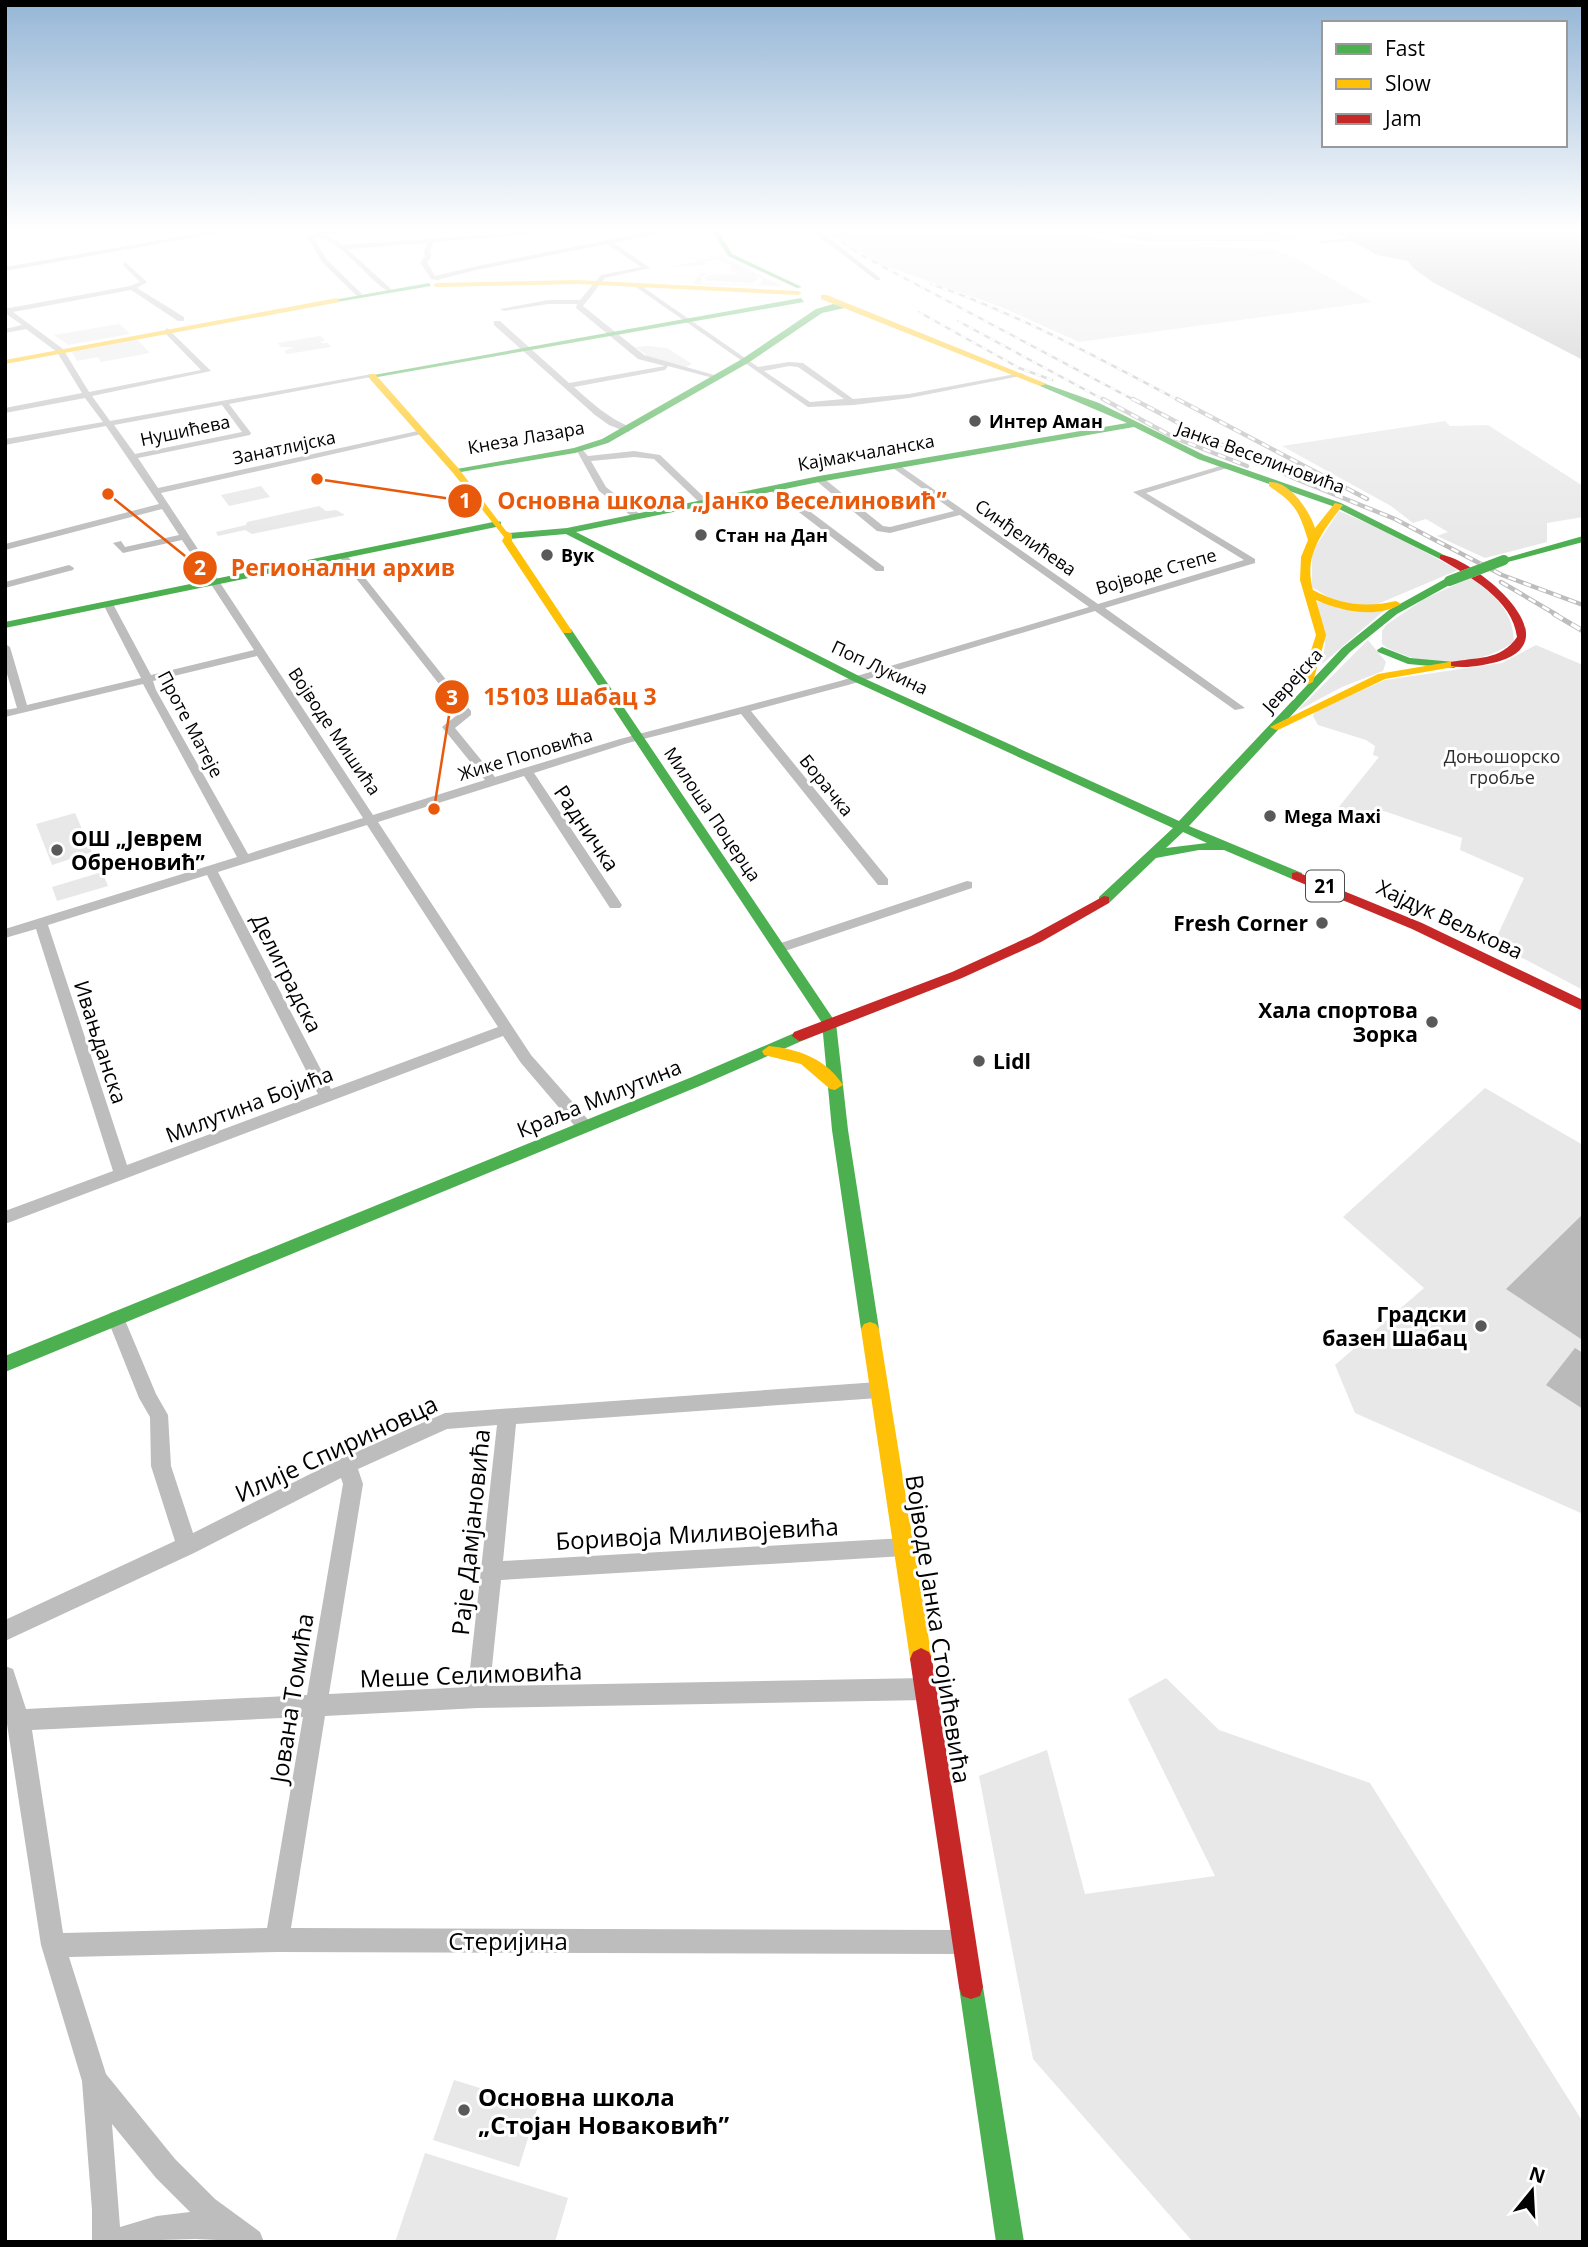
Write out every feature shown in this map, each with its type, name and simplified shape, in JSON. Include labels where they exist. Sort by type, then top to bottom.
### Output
[{"type":"main road","points":[[5,362],[137,336]]},
{"type":"main road","points":[[372,376],[600,336]]},
{"type":"main road","name":"Кнеза Лазара","points":[[455,470],[582,454],[717,377],[753,365],[773,336]]},
{"type":"main road","name":"Јанка Веселиновића","points":[[921,336],[1096,405],[1176,447],[1272,484],[1338,505],[1393,530],[1482,580],[1514,612],[1522,631],[1521,642],[1513,650],[1499,657],[1454,666]]},
{"type":"main road","name":"Милоша Поцерца","points":[[372,376],[455,470],[503,530],[512,549],[829,1023]]},
{"type":"main road","name":"Кајмакчаланска","points":[[5,625],[343,556],[503,530],[567,531],[819,479],[1132,425]]},
{"type":"main road","points":[[1272,484],[1305,510],[1311,520],[1312,538]]},
{"type":"main road","points":[[1310,687],[1307,677],[1316,660],[1321,634],[1303,574],[1304,557],[1312,538],[1338,505]]},
{"type":"main road","name":"Поп Лукина","points":[[567,531],[857,679],[1181,827]]},
{"type":"main road","name":"Јеврејска","points":[[1181,827],[1276,727],[1310,687],[1346,650],[1381,621],[1415,598],[1450,581],[1504,560],[1583,539]]},
{"type":"main road","points":[[1307,591],[1324,602],[1353,611],[1371,610],[1415,598]]},
{"type":"main road","points":[[1381,621],[1376,642],[1390,666],[1386,675]]},
{"type":"main road","points":[[1382,650],[1408,661],[1454,666]]},
{"type":"main road","points":[[1276,727],[1297,718],[1343,690],[1386,675],[1454,666]]},
{"type":"main road","points":[[1152,855],[1225,844],[1214,825],[1213,794]]},
{"type":"main road","name":"Хајдук Вељкова","points":[[1181,827],[1424,929],[1583,1006]]},
{"type":"main road","name":"Краља Милутина","points":[[5,1364],[586,1127],[829,1023],[957,975],[1068,923],[1116,890],[1181,827]]},
{"type":"main road","name":"Војводе Јанка Стојићевића","points":[[829,1023],[835,1085],[878,1390],[1010,2242]]},
{"type":"main road","points":[[766,1051],[806,1056],[815,1061],[835,1085]]},
{"type":"street","points":[[41,336],[60,351]]},
{"type":"street","points":[[5,411],[207,371],[173,336]]},
{"type":"street","points":[[511,336],[607,421],[627,429]]},
{"type":"street","points":[[613,336],[641,357],[717,377]]},
{"type":"street","points":[[710,336],[808,405],[855,403],[909,396],[1021,375]]},
{"type":"street","name":"Војводе Мишића","points":[[60,351],[87,395],[133,457],[212,582],[370,818],[526,1059],[586,1127]]},
{"type":"street","points":[[753,365],[797,364],[855,403]]},
{"type":"street","points":[[568,386],[671,367]]},
{"type":"street","points":[[5,442],[372,376]]},
{"type":"street","name":"Нушићева","points":[[133,457],[247,433],[224,403]]},
{"type":"street","name":"Занатлијска","points":[[154,492],[422,433]]},
{"type":"street","points":[[636,516],[602,489],[582,454],[657,457],[703,501]]},
{"type":"street","name":"Синђелићева","points":[[896,466],[1239,708]]},
{"type":"street","name":"Војводе Степе","points":[[857,679],[1252,561],[1138,492],[1224,466]]},
{"type":"street","points":[[819,479],[880,529],[890,530],[961,512]]},
{"type":"street","points":[[773,488],[880,569]]},
{"type":"street","points":[[5,547],[163,506]]},
{"type":"street","points":[[118,542],[122,549],[126,550],[183,537]]},
{"type":"street","points":[[343,556],[467,713],[448,727],[493,782]]},
{"type":"street","points":[[5,585],[69,568]]},
{"type":"street","name":"Проте Матеје","points":[[108,604],[147,679],[150,690],[244,859]]},
{"type":"street","points":[[5,647],[23,710]]},
{"type":"street","points":[[5,714],[259,652]]},
{"type":"street","name":"Жике Поповића","points":[[5,933],[638,737],[857,679]]},
{"type":"street","name":"Борачка","points":[[744,710],[883,882]]},
{"type":"street","name":"Радничка","points":[[527,772],[615,905]]},
{"type":"street","name":"Делиградска","points":[[210,869],[327,1097]]},
{"type":"street","points":[[780,948],[967,885]]},
{"type":"street","name":"Ивањданска","points":[[41,923],[122,1174]]},
{"type":"street","name":"Милутина Бојића","points":[[5,1218],[507,1029]]},
{"type":"street","points":[[116,1318],[148,1398],[159,1415],[161,1466],[187,1546]]},
{"type":"street","name":"Илије Спириновца","points":[[5,1631],[445,1420],[878,1390]]},
{"type":"street","name":"Раје Дамјановића","points":[[478,1697],[494,1571],[509,1415]]},
{"type":"street","name":"Јована Томића","points":[[277,1940],[353,1484],[347,1465]]},
{"type":"street","name":"Боривоја Миливојевића","points":[[494,1571],[904,1547]]},
{"type":"street","points":[[5,1677],[19,1720],[53,1945],[94,2081],[106,2210],[106,2242]]},
{"type":"street","name":"Меше Селимовића","points":[[19,1720],[478,1697],[925,1689]]},
{"type":"street","name":"Стеријина","points":[[53,1945],[277,1940],[964,1941]]},
{"type":"street","points":[[94,2081],[136,2136],[225,2226],[250,2242]]},
{"type":"street","points":[[116,2242],[142,2231],[169,2225],[225,2226]]},
{"type":"green space","points":[[55,336],[120,336],[68,345]]},
{"type":"green space","points":[[320,336],[325,340],[320,343],[328,343],[331,347],[287,354],[284,351],[294,347],[281,347],[278,343]]},
{"type":"green space","points":[[1065,336],[1124,336],[1079,342]]},
{"type":"green space","points":[[137,339],[150,353],[101,362],[98,357],[77,361],[72,352]]},
{"type":"green space","points":[[635,347],[667,348],[692,364],[686,367],[649,357]]},
{"type":"green space","points":[[1445,421],[1450,426],[1488,425],[1583,486],[1583,517],[1547,523],[1547,542],[1485,558],[1437,536],[1448,532],[1426,519],[1413,523],[1391,506],[1282,446]]},
{"type":"green space","points":[[261,486],[270,497],[229,506],[221,495]]},
{"type":"green space","points":[[319,506],[326,511],[336,510],[345,515],[252,534],[245,530],[218,536],[216,532],[246,525],[247,522]]},
{"type":"green space","points":[[1339,511],[1388,532],[1458,570],[1373,606],[1342,606],[1312,587],[1312,552]]},
{"type":"green space","points":[[1472,577],[1506,612],[1514,642],[1484,656],[1463,661],[1440,662],[1413,658],[1382,644],[1382,631],[1386,625],[1424,599]]},
{"type":"green space","points":[[1317,602],[1386,609],[1322,664],[1325,644]]},
{"type":"green space","points":[[1368,640],[1386,662],[1383,671],[1342,687],[1297,711]]},
{"type":"green space","name":"Доњошорско гробље","points":[[1536,645],[1583,665],[1583,990],[1494,943],[1524,878],[1460,850],[1462,838],[1384,811],[1363,813],[1338,808],[1379,757],[1373,755],[1375,746],[1366,740],[1318,725],[1313,716],[1315,711],[1385,680],[1502,663]]},
{"type":"green space","points":[[75,813],[92,852],[52,865],[36,824]]},
{"type":"green space","points":[[102,872],[108,886],[57,901],[52,887]]},
{"type":"green space","name":"Градски базен Шабац","points":[[1485,1088],[1583,1145],[1583,1514],[1355,1413],[1335,1365],[1424,1288],[1343,1217]]},
{"type":"green space","points":[[1166,1678],[1219,1730],[1370,1783],[1583,2122],[1583,2242],[1193,2242],[1033,2059],[979,1776],[1047,1750],[1085,1894],[1215,1876],[1128,1699]]},
{"type":"green space","points":[[454,2080],[538,2106],[519,2167],[433,2140]]},
{"type":"green space","points":[[425,2153],[568,2198],[555,2242],[395,2242]]},
{"type":"shaded area","points":[[1536,336],[1583,336],[1583,360]]},
{"type":"shaded area","points":[[1583,1214],[1583,1337],[1581,1339],[1506,1289]]},
{"type":"shaded area","points":[[1575,1348],[1583,1353],[1583,1409],[1546,1385]]},
{"type":"railway","points":[[962,336],[1019,368],[1052,380]]},
{"type":"railway","points":[[985,336],[1106,401]]},
{"type":"railway","points":[[1013,336],[1136,401]]},
{"type":"railway","points":[[1053,336],[1180,401]]},
{"type":"railway","points":[[1103,399],[1175,438],[1247,466]]},
{"type":"railway","points":[[1133,399],[1207,438],[1296,479],[1395,519],[1502,575],[1583,605]]},
{"type":"railway","points":[[1177,399],[1367,499]]},
{"type":"railway","points":[[1501,582],[1557,615]]},
{"type":"railway","points":[[1554,614],[1583,631]]},
{"type":"traffic: fast","points":[[372,376],[599,336]]},
{"type":"traffic: fast","points":[[455,470],[575,450],[605,441],[745,361],[782,336]]},
{"type":"traffic: fast","points":[[1043,384],[1096,405],[1201,457],[1338,505],[1443,557]]},
{"type":"traffic: fast","points":[[509,536],[567,531],[819,479],[1132,425]]},
{"type":"traffic: fast","points":[[5,625],[498,524]]},
{"type":"traffic: fast","points":[[567,531],[857,679],[1181,827],[1104,900]]},
{"type":"traffic: fast","points":[[1504,560],[1583,539]]},
{"type":"traffic: fast","points":[[1449,581],[1504,560]]},
{"type":"traffic: fast","points":[[1297,876],[1181,827],[1346,650],[1393,612],[1449,581]]},
{"type":"traffic: fast","points":[[567,631],[829,1023],[840,1130],[870,1329]]},
{"type":"traffic: fast","points":[[1382,650],[1408,661],[1454,665]]},
{"type":"traffic: fast","points":[[1152,855],[1199,846],[1219,847]]},
{"type":"traffic: fast","points":[[5,1364],[697,1081],[799,1036]]},
{"type":"traffic: fast","points":[[971,1987],[1010,2242]]},
{"type":"traffic: slow","points":[[5,362],[145,336]]},
{"type":"traffic: slow","points":[[922,336],[1043,384]]},
{"type":"traffic: slow","points":[[372,376],[456,471],[503,533],[509,536],[507,541],[567,631]]},
{"type":"traffic: slow","points":[[1272,484],[1300,506],[1308,520],[1312,538]]},
{"type":"traffic: slow","points":[[1307,682],[1321,635],[1305,580],[1306,557],[1315,535],[1338,505]]},
{"type":"traffic: slow","points":[[1307,591],[1329,602],[1350,608],[1396,604]]},
{"type":"traffic: slow","points":[[1276,727],[1382,676],[1455,664]]},
{"type":"traffic: slow","points":[[769,1051],[806,1060],[821,1070],[835,1085]]},
{"type":"traffic: slow","points":[[870,1329],[921,1659]]},
{"type":"traffic: jam","points":[[1443,557],[1500,596],[1521,624],[1522,637],[1508,653],[1486,661],[1455,664]]},
{"type":"traffic: jam","points":[[1297,876],[1417,926],[1583,1006]]},
{"type":"traffic: jam","points":[[799,1036],[957,975],[1036,939],[1104,900]]},
{"type":"traffic: jam","points":[[921,1659],[971,1987]]},
{"type":"place","name":"Интер Аман","points":[[975,421]]},
{"type":"place","name":"Основна школа „Јанко Веселиновић”","points":[[317,479]]},
{"type":"place","name":"Регионални архив","points":[[108,494]]},
{"type":"place","name":"Стан на Дан","points":[[701,535]]},
{"type":"place","name":"Вук","points":[[547,555]]},
{"type":"place","name":"15103 Шабац 3","points":[[434,809]]},
{"type":"place","name":"Mega Maxi","points":[[1270,816]]},
{"type":"place","name":"ОШ „Јеврем Обреновић”","points":[[57,850]]},
{"type":"place","name":"Fresh Corner","points":[[1322,923]]},
{"type":"place","name":"Хала спортова Зорка","points":[[1432,1022]]},
{"type":"place","name":"Lidl","points":[[979,1061]]},
{"type":"place","name":"Градски базен Шабац","points":[[1481,1326]]},
{"type":"place","name":"Основна школа „Стојан Новаковић”","points":[[464,2110]]}]
